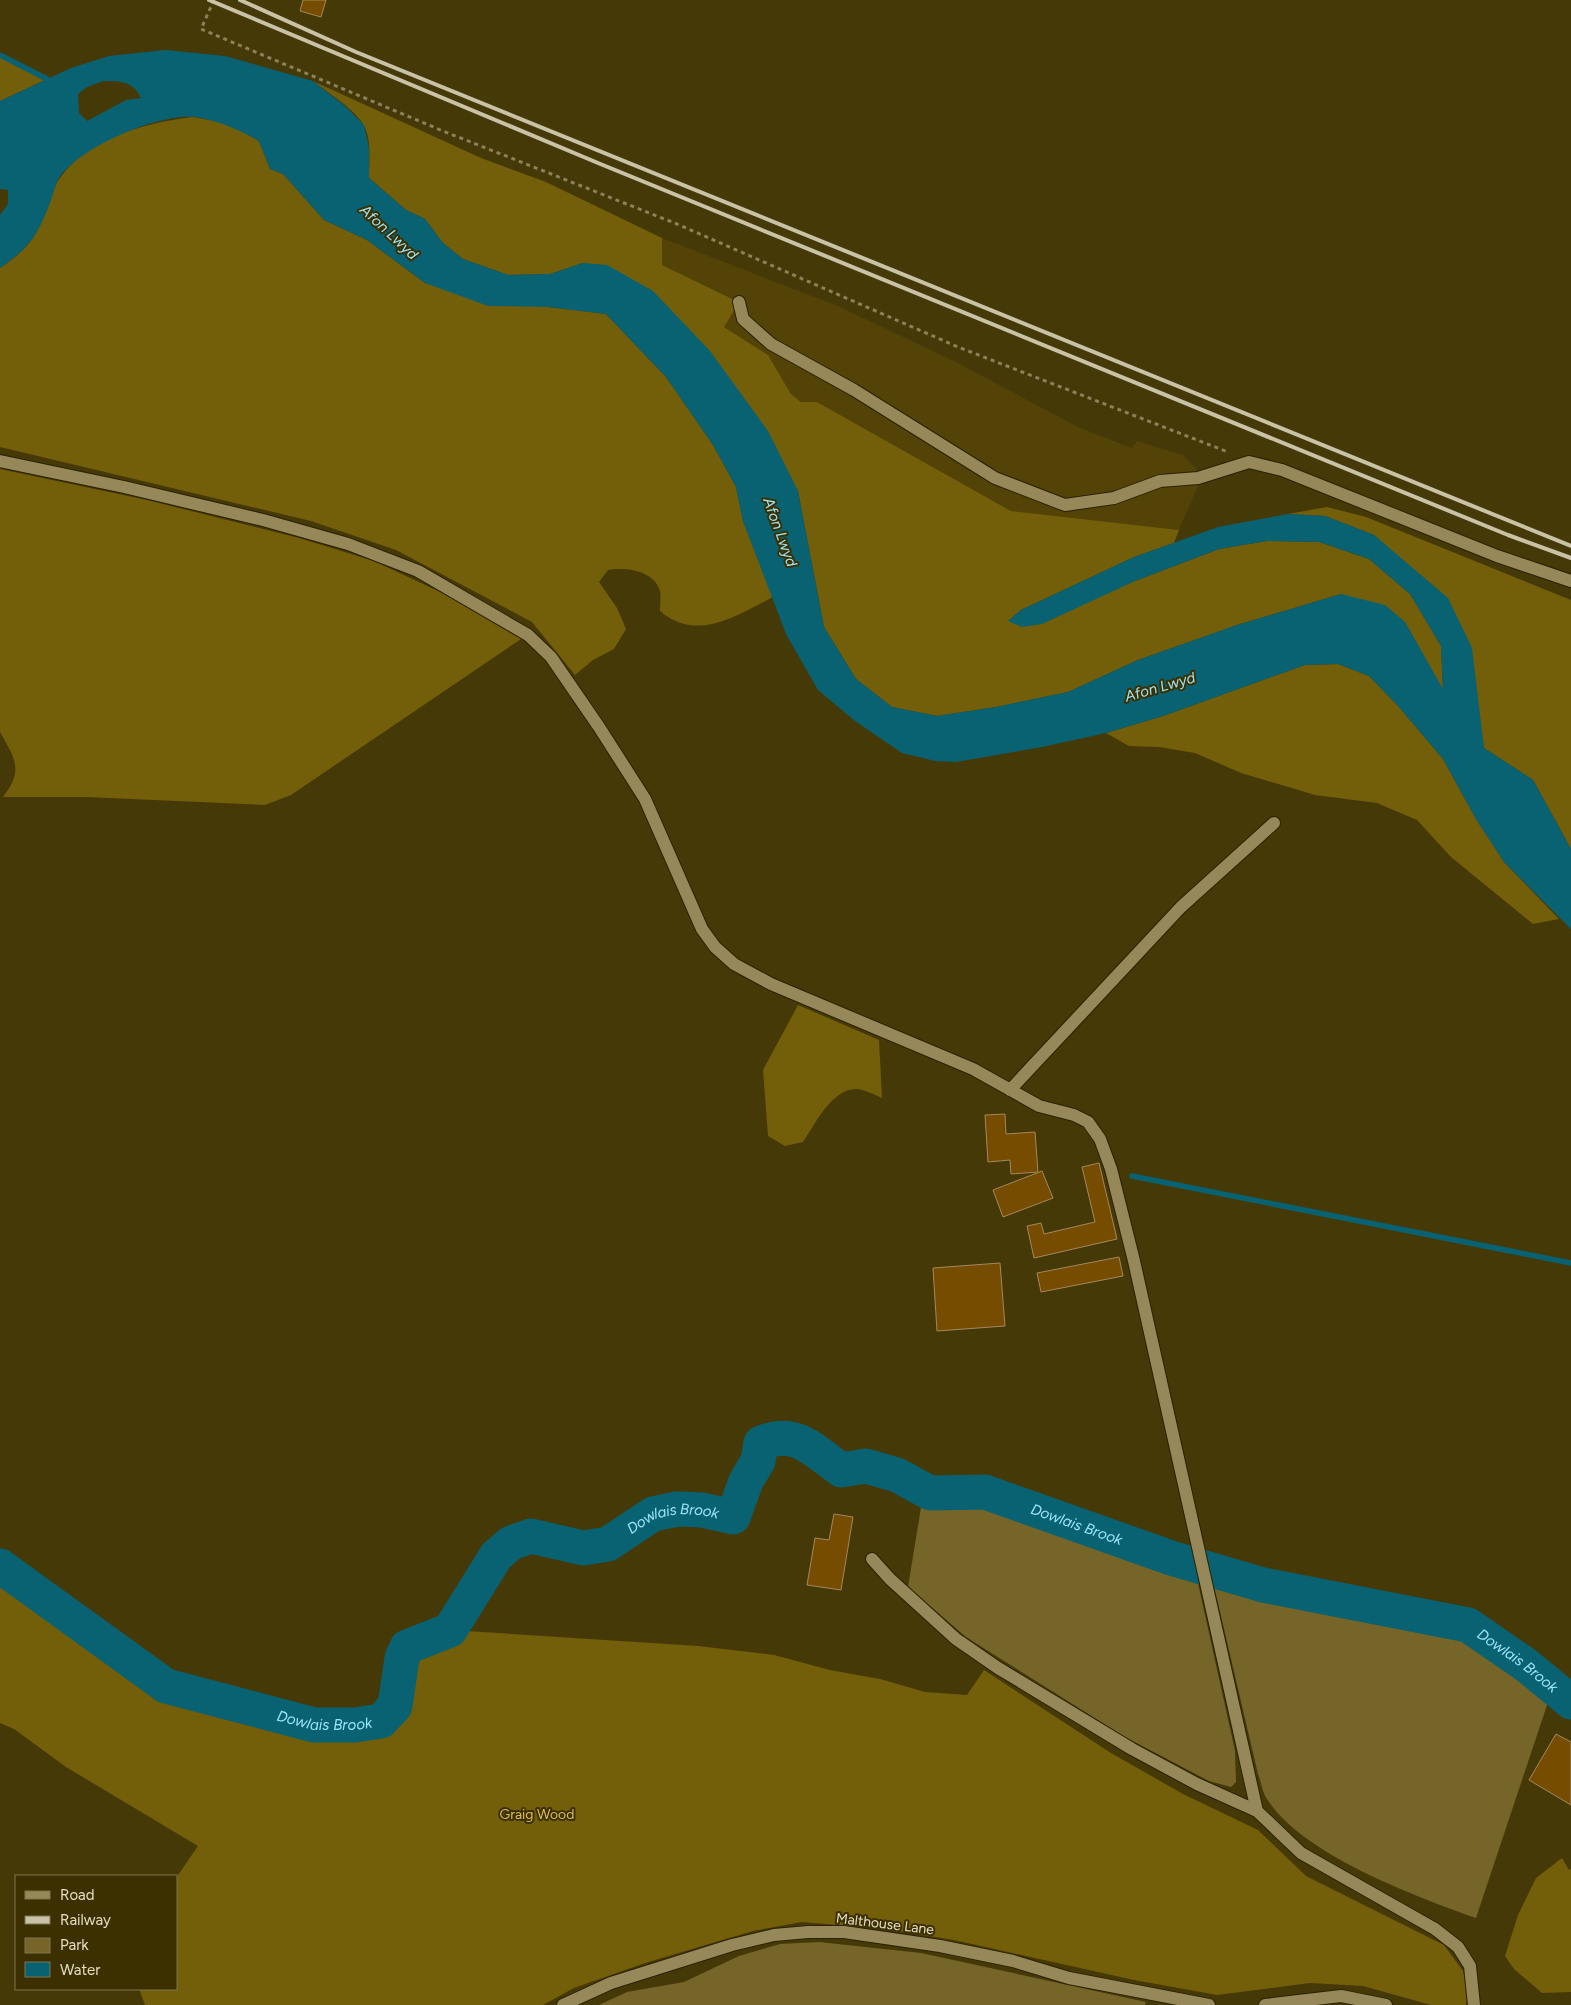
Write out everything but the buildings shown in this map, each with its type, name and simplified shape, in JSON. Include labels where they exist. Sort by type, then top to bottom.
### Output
[{"type":"street","points":[[739,302],[743,319],[771,344],[854,390],[995,478],[1065,505],[1114,498],[1160,481],[1198,478],[1250,462],[1282,470],[1497,556],[1571,581]]},
{"type":"street","points":[[0,461],[124,487],[263,520],[348,544],[418,571],[528,635],[551,657],[645,799],[702,929],[734,964],[771,984],[973,1069],[1039,1106],[1074,1114],[1088,1122],[1100,1140],[1111,1169],[1134,1261],[1257,1811]]},
{"type":"street","points":[[1010,1090],[1180,907],[1274,823]]},
{"type":"street","points":[[872,1559],[890,1579],[956,1639],[998,1668],[1132,1749],[1197,1784],[1257,1811],[1301,1853],[1435,1929],[1458,1947],[1470,1966],[1474,2005]]},
{"type":"street","name":"Malthouse Lane","points":[[563,2005],[611,1983],[732,1945],[774,1936],[808,1932],[844,1932],[940,1946],[1013,1961],[1069,1978],[1209,2005]]},
{"type":"street","points":[[1265,2005],[1341,1996],[1386,2005]]},
{"type":"path","points":[[214,0],[201,29],[443,130],[678,224],[958,347],[1192,436],[1250,462]]},
{"type":"shaded area","points":[[662,238],[838,306],[956,362],[1078,427],[1132,448],[1137,441],[1183,455],[1199,472],[1198,486],[1179,530],[1011,511],[817,402],[801,402],[791,394],[768,355],[724,327],[739,301],[662,265]]},
{"type":"green space","points":[[0,55],[47,79],[0,101]]},
{"type":"green space","points":[[313,81],[481,158],[546,182],[662,238],[662,265],[739,302],[724,327],[768,355],[791,394],[801,402],[817,402],[1011,511],[1179,530],[1174,543],[1134,557],[1021,610],[1008,621],[1135,581],[1219,549],[1267,541],[1319,542],[1369,559],[1410,594],[1441,646],[1443,691],[1405,622],[1341,594],[1237,625],[1138,660],[1068,692],[996,707],[937,716],[892,707],[856,679],[824,627],[798,491],[583,263],[550,274],[508,275],[463,259],[443,243],[425,219],[406,210],[369,178],[369,143],[363,124],[346,106]]},
{"type":"green space","points":[[192,117],[226,123],[259,141],[270,169],[283,174],[324,220],[367,240],[425,283],[548,307],[606,314],[666,377],[713,445],[736,487],[743,521],[773,597],[717,623],[688,625],[674,620],[660,611],[660,591],[652,578],[630,570],[608,570],[599,582],[617,608],[626,629],[614,649],[593,660],[575,675],[532,622],[396,550],[311,521],[0,447],[0,268],[18,255],[30,242],[39,227],[58,181],[72,164],[86,152],[102,142],[138,128]]},
{"type":"green space","points":[[0,469],[147,500],[299,538],[374,561],[457,600],[521,639],[291,795],[265,805],[86,797],[3,797],[10,788],[15,772],[15,764],[0,732]]},
{"type":"green space","points":[[1327,507],[1366,517],[1571,600],[1571,849],[1533,780],[1484,748],[1477,699],[1404,562],[1374,535],[1325,516],[1288,514]]},
{"type":"green space","points":[[1338,664],[1369,676],[1399,707],[1443,759],[1476,819],[1504,862],[1559,919],[1533,924],[1451,857],[1417,820],[1377,803],[1315,795],[1241,773],[1195,753],[1159,747],[1129,746],[1106,733],[1163,716],[1305,665]]},
{"type":"green space","points":[[798,1005],[879,1040],[882,1098],[859,1089],[847,1091],[839,1095],[825,1109],[803,1142],[785,1146],[768,1136],[763,1070]]},
{"type":"green space","points":[[924,1489],[930,1493],[985,1492],[1194,1565],[1235,1751],[1236,1782],[1231,1787],[1209,1781],[1125,1737],[966,1637],[908,1587]]},
{"type":"green space","name":"Graig Wood","points":[[0,1566],[166,1686],[314,1725],[355,1725],[381,1721],[395,1706],[402,1658],[407,1647],[450,1630],[698,1646],[774,1655],[830,1670],[880,1679],[925,1692],[967,1695],[984,1670],[1111,1753],[1183,1794],[1258,1830],[1306,1876],[1444,1945],[1463,1971],[1468,1993],[1466,2005],[1431,2005],[1363,1986],[1310,1983],[1217,1995],[1134,1980],[954,1940],[886,1929],[802,1922],[753,1931],[645,1963],[574,1988],[543,2005],[145,2005],[139,1990],[178,1990],[178,1875],[198,1846],[66,1767],[14,1729],[0,1723]]},
{"type":"green space","points":[[1210,1569],[1263,1585],[1468,1625],[1553,1687],[1476,1918],[1393,1885],[1333,1855],[1306,1838],[1284,1819],[1267,1799],[1258,1774]]},
{"type":"green space","points":[[1562,1858],[1569,1870],[1571,1869],[1571,1992],[1542,1993],[1514,1969],[1505,1956],[1518,1915],[1536,1878]]},
{"type":"green space","points":[[819,1942],[921,1953],[1146,2002],[1145,2005],[599,2005],[627,1992],[684,1982],[739,1956],[780,1944]]},
{"type":"water","name":"Afon Lwyd","points":[[165,50],[225,56],[313,81],[345,106],[364,125],[369,148],[369,178],[406,210],[425,219],[443,243],[463,259],[508,275],[550,274],[583,263],[607,265],[653,291],[710,351],[768,431],[798,491],[824,627],[856,679],[892,707],[937,716],[996,707],[1068,692],[1138,660],[1237,625],[1341,594],[1385,605],[1405,622],[1443,689],[1441,646],[1410,594],[1369,559],[1319,542],[1267,541],[1219,549],[1135,581],[1042,624],[1022,627],[1008,621],[1021,610],[1134,557],[1218,527],[1288,514],[1325,516],[1374,535],[1448,598],[1472,648],[1484,748],[1533,780],[1571,849],[1571,929],[1504,862],[1476,819],[1443,759],[1399,707],[1369,676],[1338,664],[1305,665],[1163,716],[1106,733],[1042,747],[956,762],[935,761],[902,753],[855,721],[818,690],[786,634],[743,521],[736,487],[713,445],[666,377],[606,314],[548,307],[488,306],[425,283],[367,240],[324,220],[283,174],[270,169],[259,141],[236,129],[195,117],[179,117],[141,126],[102,144],[69,166],[59,178],[36,233],[19,254],[0,268],[0,215],[8,204],[8,190],[0,189],[0,101],[71,68],[109,56]],"holes":[[[103,81],[126,83],[134,88],[141,98],[126,100],[87,121],[79,113],[78,94],[87,87]]]},
{"type":"waterway","points":[[0,55],[47,79]]},
{"type":"waterway","points":[[1132,1176],[1571,1263]]},
{"type":"waterway","name":"Dowlais Brook","points":[[0,1566],[166,1686],[314,1725],[355,1725],[381,1721],[395,1706],[402,1658],[407,1647],[450,1630],[496,1556],[511,1543],[531,1536],[583,1548],[608,1544],[653,1514],[677,1509],[702,1510],[733,1517],[746,1481],[758,1461],[761,1443],[784,1438],[795,1440],[813,1449],[841,1470],[866,1466],[897,1475],[930,1493],[985,1492],[1171,1558],[1263,1585],[1468,1625],[1526,1665],[1571,1702]]},
{"type":"railway","points":[[209,0],[598,163],[1508,535],[1571,558]]},
{"type":"railway","points":[[240,0],[356,52],[1571,546]]}]
